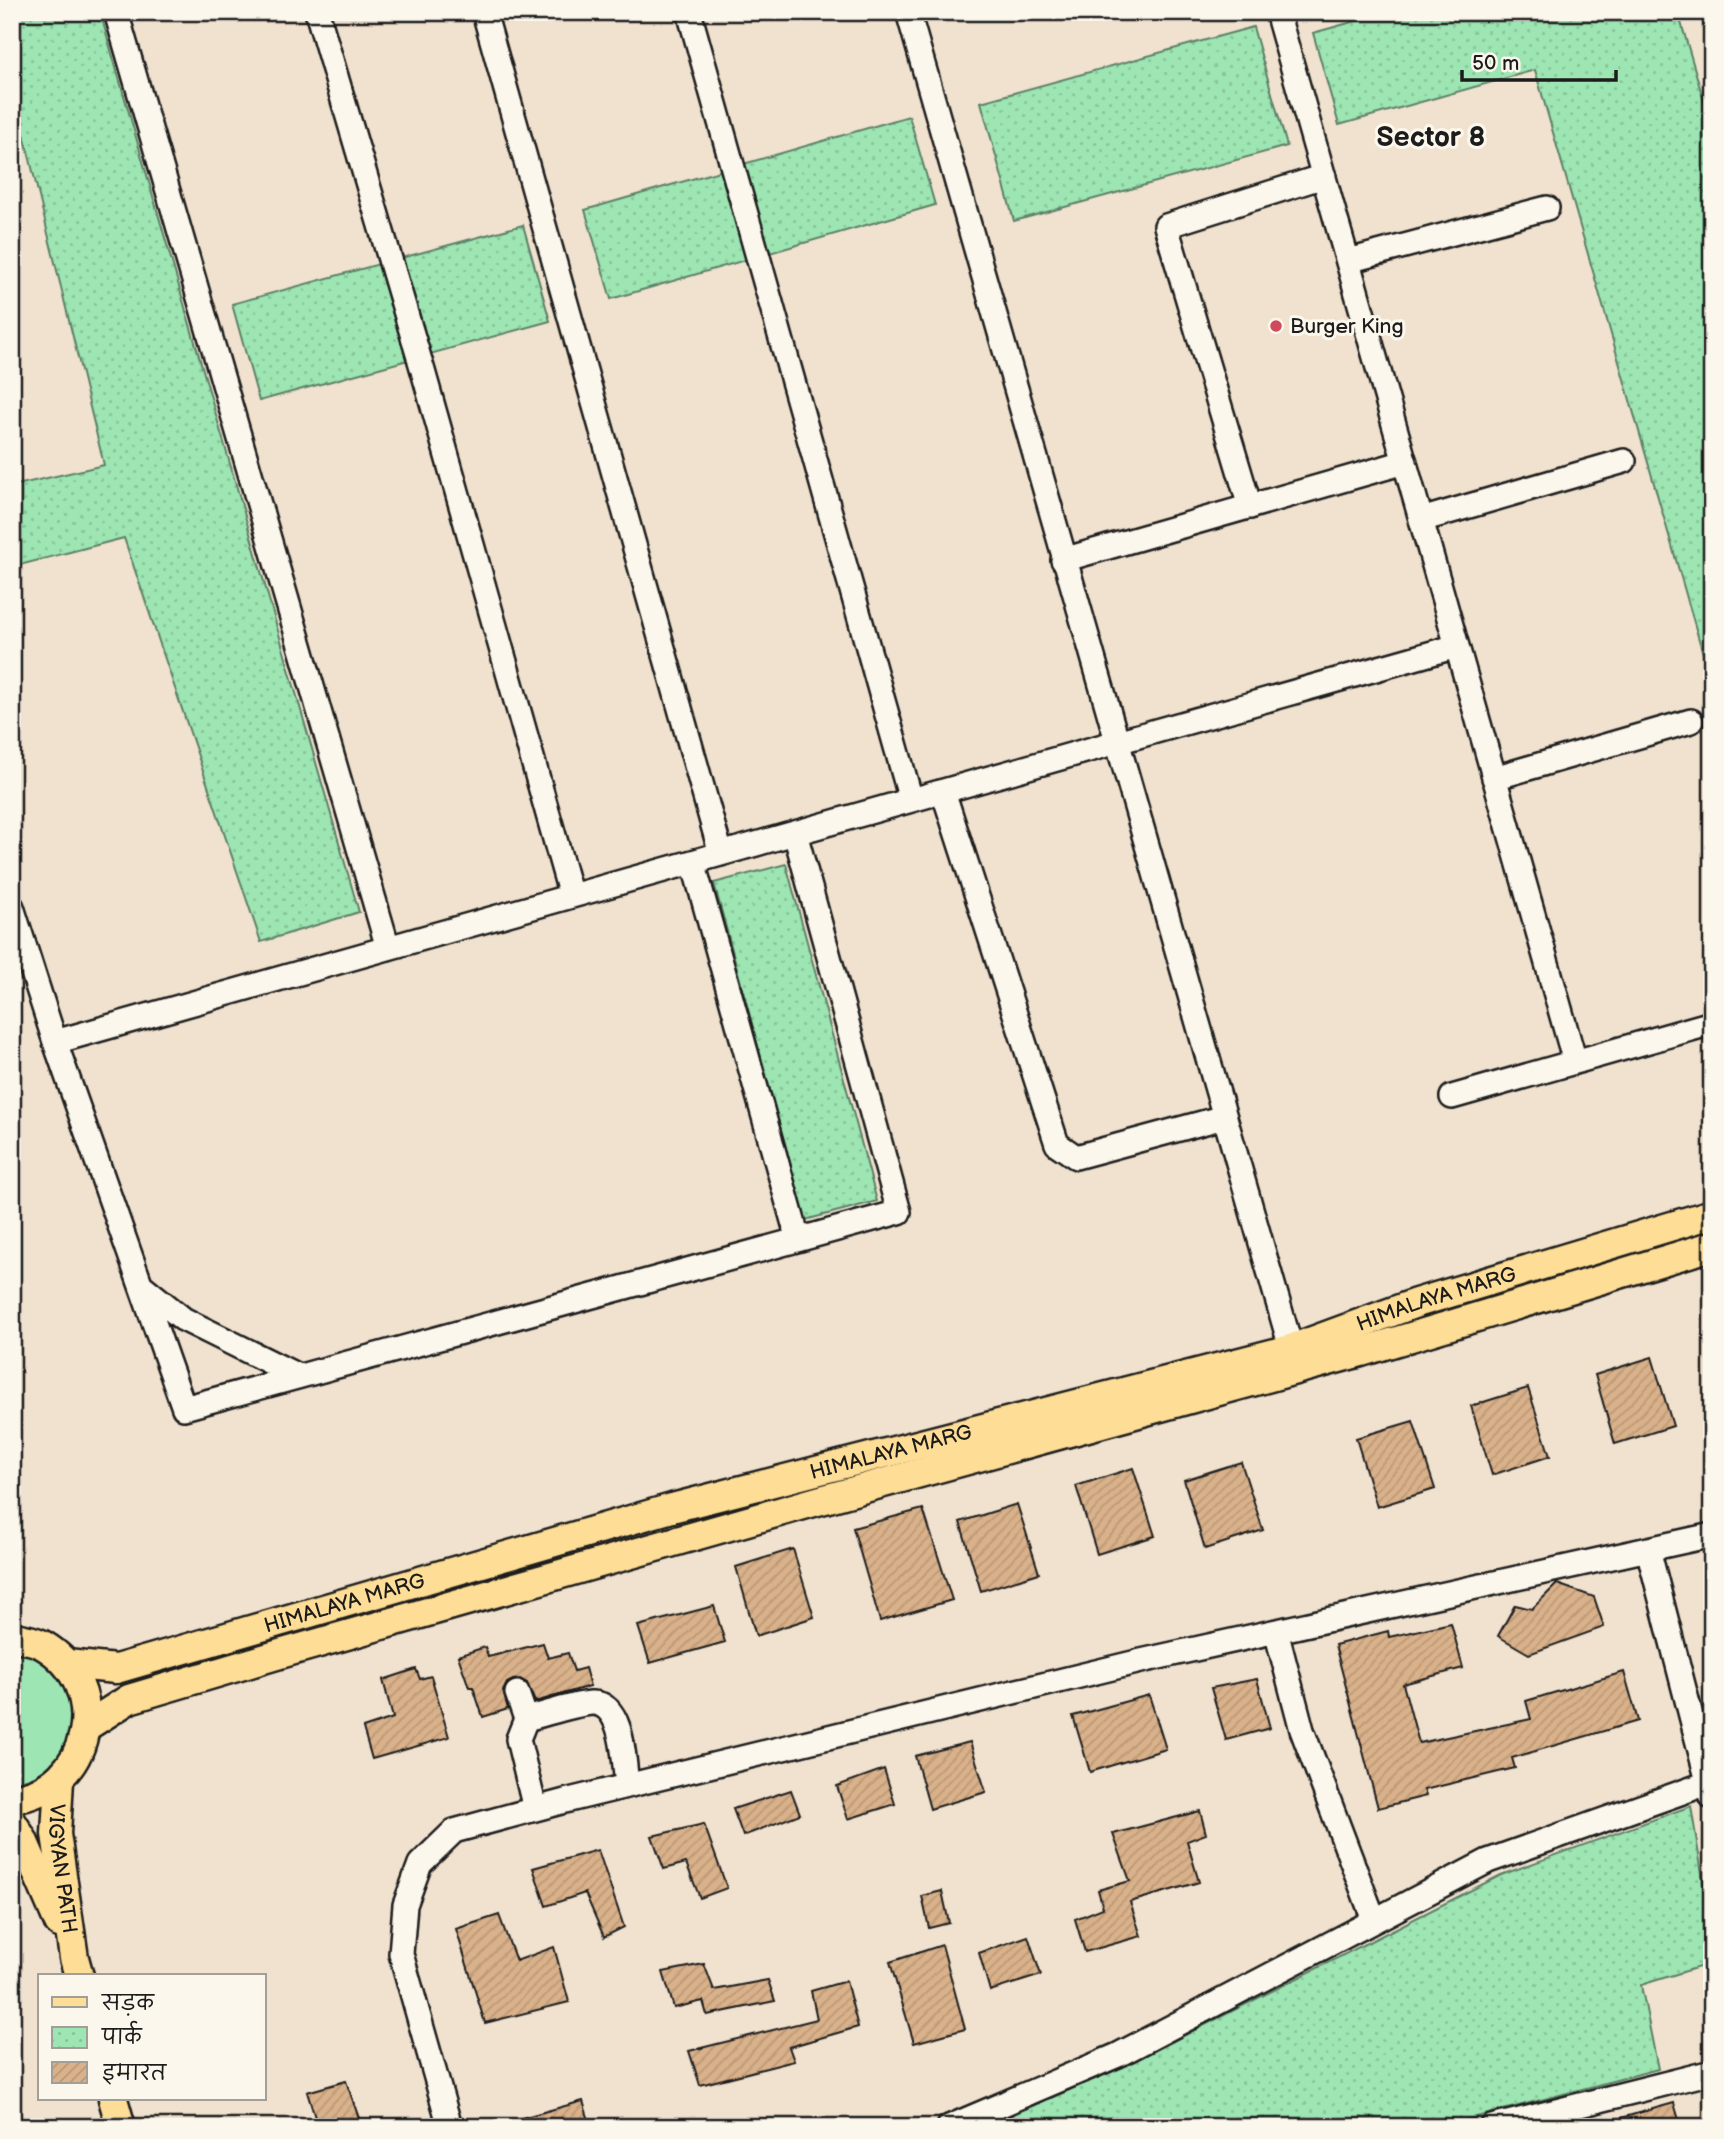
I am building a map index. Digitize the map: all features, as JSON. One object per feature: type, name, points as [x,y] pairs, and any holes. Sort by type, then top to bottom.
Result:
[{"type":"main road","name":"HIMALAYA MARG","points":[[67,1664],[116,1669],[673,1508],[1294,1359],[1416,1303],[1712,1214]]},
{"type":"main road","name":"HIMALAYA MARG","points":[[87,1726],[129,1699],[280,1654],[814,1502],[1294,1359],[1712,1246]]},
{"type":"main road","points":[[12,1636],[42,1644],[67,1664],[83,1693],[87,1726],[78,1756],[59,1780],[29,1797],[12,1799]]},
{"type":"main road","name":"VIGYAN PATH","points":[[59,1780],[56,1834],[77,1967]]},
{"type":"main road","name":"VIGYAN PATH","points":[[12,1822],[23,1840],[77,1967]]},
{"type":"main road","points":[[113,2100],[121,2127]]},
{"type":"street","points":[[116,12],[387,948]]},
{"type":"street","points":[[317,12],[423,371],[572,896]]},
{"type":"street","points":[[484,12],[721,854]]},
{"type":"street","points":[[689,12],[911,800]]},
{"type":"street","points":[[908,12],[1294,1359]]},
{"type":"street","points":[[1283,14],[1324,176],[1575,1062]]},
{"type":"street","points":[[1250,506],[1166,226],[1324,176]]},
{"type":"street","points":[[1348,261],[1547,208]]},
{"type":"street","points":[[1421,520],[1624,461]]},
{"type":"street","points":[[1064,560],[1405,462]]},
{"type":"street","points":[[55,1042],[1457,646]]},
{"type":"street","points":[[1494,778],[1691,722]]},
{"type":"street","points":[[943,791],[1057,1144],[1076,1157],[1224,1117]]},
{"type":"street","points":[[12,907],[55,1042],[184,1408],[898,1212],[794,833]]},
{"type":"street","points":[[693,862],[798,1239]]},
{"type":"street","points":[[1452,1097],[1712,1023]]},
{"type":"street","points":[[141,1286],[183,1319],[298,1376]]},
{"type":"street","points":[[450,2127],[401,1954],[405,1905],[420,1864],[454,1831],[1140,1661],[1712,1535]]},
{"type":"street","points":[[949,2127],[1118,2055],[1488,1861],[1710,1790],[1648,1549]]},
{"type":"street","points":[[1276,1631],[1302,1730],[1374,1920]]},
{"type":"street","points":[[517,1693],[526,1719],[518,1739],[535,1810]]},
{"type":"street","points":[[526,1719],[592,1703],[609,1709],[615,1716],[627,1786]]},
{"type":"street","points":[[1492,2127],[1712,2072]]},
{"type":"green space","points":[[12,12],[100,12],[359,912],[261,942],[124,538],[12,567],[12,486],[104,465],[12,85]]},
{"type":"green space","points":[[1388,12],[1678,12],[1712,129],[1712,685],[1535,70],[1339,125],[1313,33]]},
{"type":"green space","points":[[1253,27],[1287,146],[1014,221],[981,102]]},
{"type":"green space","points":[[909,116],[935,205],[611,299],[585,210]]},
{"type":"green space","points":[[523,225],[550,321],[259,401],[232,304]]},
{"type":"green space","points":[[786,864],[877,1201],[805,1220],[714,883]]},
{"type":"green space","points":[[12,1648],[34,1654],[52,1668],[69,1697],[72,1714],[66,1745],[57,1759],[30,1778],[12,1782]]},
{"type":"green space","points":[[1691,1806],[1712,1935],[1712,1963],[1641,1985],[1658,2069],[1439,2127],[984,2127],[1124,2066],[1501,1875]]},
{"type":"building","points":[[1652,1357],[1673,1426],[1615,1444],[1595,1375]]},
{"type":"building","points":[[1528,1388],[1550,1456],[1492,1475],[1471,1406]]},
{"type":"building","points":[[1413,1421],[1435,1489],[1377,1507],[1356,1438]]},
{"type":"building","points":[[1241,1462],[1263,1530],[1205,1549],[1184,1480]]},
{"type":"building","points":[[1133,1468],[1155,1536],[1097,1554],[1076,1486]]},
{"type":"building","points":[[1017,1504],[1039,1573],[981,1591],[960,1522]]},
{"type":"building","points":[[923,1509],[952,1600],[880,1621],[853,1528]]},
{"type":"building","points":[[793,1549],[814,1617],[756,1636],[736,1567]]},
{"type":"building","points":[[1557,1584],[1594,1597],[1604,1627],[1529,1654],[1498,1636],[1515,1605],[1532,1609]]},
{"type":"building","points":[[714,1606],[725,1642],[650,1663],[638,1626]]},
{"type":"building","points":[[1451,1623],[1463,1668],[1403,1684],[1419,1743],[1531,1719],[1526,1701],[1624,1672],[1638,1721],[1512,1758],[1515,1768],[1424,1790],[1426,1796],[1378,1808],[1335,1645],[1388,1631],[1389,1637]]},
{"type":"building","points":[[543,1643],[548,1658],[568,1653],[574,1671],[585,1668],[590,1686],[535,1702],[527,1683],[520,1679],[513,1680],[507,1683],[503,1691],[508,1709],[483,1717],[473,1687],[469,1687],[458,1656],[485,1647],[488,1657]]},
{"type":"building","points":[[416,1669],[420,1679],[431,1676],[449,1737],[372,1759],[363,1728],[393,1718],[383,1680]]},
{"type":"building","points":[[1257,1679],[1270,1728],[1226,1740],[1211,1688]]},
{"type":"building","points":[[1149,1695],[1166,1749],[1090,1772],[1073,1716]]},
{"type":"building","points":[[970,1742],[986,1792],[930,1809],[915,1756]]},
{"type":"building","points":[[884,1769],[895,1804],[848,1819],[837,1786]]},
{"type":"building","points":[[791,1790],[800,1814],[743,1836],[733,1809]]},
{"type":"building","points":[[1200,1811],[1206,1834],[1187,1841],[1199,1882],[1130,1902],[1141,1936],[1085,1952],[1075,1919],[1103,1908],[1098,1890],[1130,1881],[1113,1834]]},
{"type":"building","points":[[704,1824],[727,1888],[700,1898],[686,1863],[664,1869],[652,1836]]},
{"type":"building","points":[[598,1850],[624,1927],[604,1937],[585,1893],[546,1906],[533,1868]]},
{"type":"building","points":[[942,1891],[949,1923],[929,1928],[922,1896]]},
{"type":"building","points":[[499,1915],[516,1961],[554,1947],[569,2002],[485,2023],[456,1929]]},
{"type":"building","points":[[1028,1936],[1041,1975],[990,1991],[979,1953]]},
{"type":"building","points":[[942,1945],[965,2029],[914,2043],[890,1962]]},
{"type":"building","points":[[704,1964],[714,1990],[768,1980],[775,2001],[707,2015],[703,2001],[674,2008],[663,1972]]},
{"type":"building","points":[[846,1981],[858,2027],[789,2047],[794,2061],[700,2085],[689,2051],[817,2019],[811,1991]]},
{"type":"building","points":[[346,2081],[362,2127],[318,2127],[307,2092]]},
{"type":"building","points":[[583,2101],[591,2127],[508,2127],[507,2122]]},
{"type":"building","points":[[1674,2103],[1681,2127],[1608,2127],[1607,2122]]},
{"type":"place","name":"Burger King","points":[[1276,326]]},
{"type":"district","name":"Sector 8","points":[[1431,136]]}]
